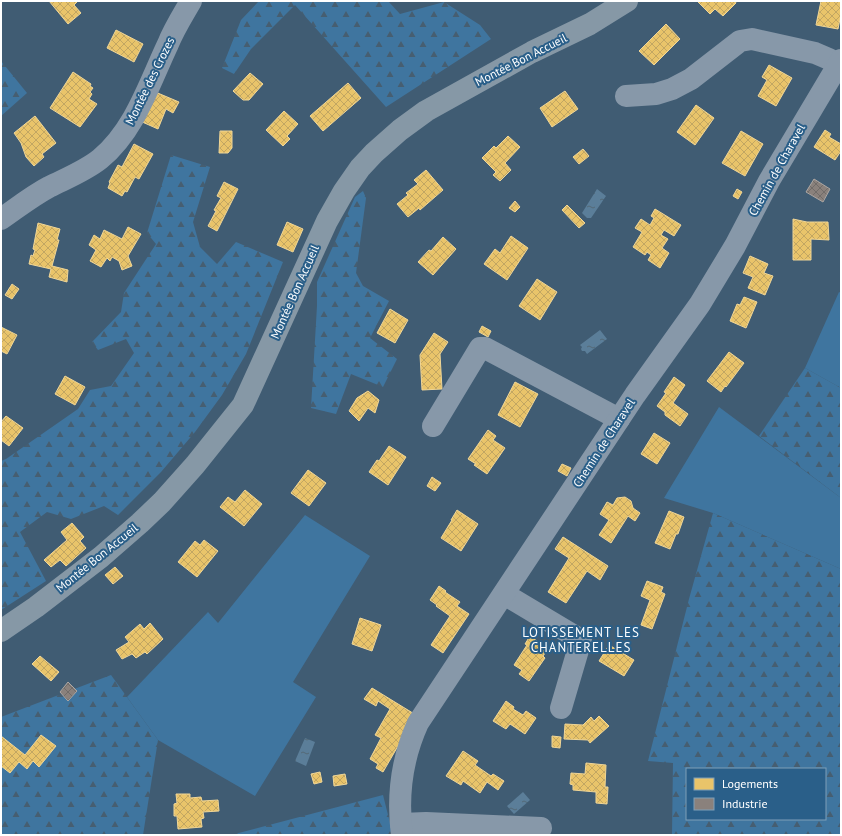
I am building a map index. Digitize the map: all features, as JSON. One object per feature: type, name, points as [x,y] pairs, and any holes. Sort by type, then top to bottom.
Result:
[{"type":"main road","name":"Montée Bon Accueil","points":[[1,631],[36,607],[95,562],[140,523],[162,502],[195,465],[243,406],[327,221],[344,191],[360,168],[374,153],[400,130],[426,111],[532,52],[590,24],[627,1]]},
{"type":"street","name":"Montée des Crozes","points":[[1,219],[28,199],[88,168],[112,147],[126,131],[142,102],[168,43],[190,1]]},
{"type":"street","points":[[626,96],[656,94],[672,89],[691,79],[740,41],[752,39],[814,53],[840,62]]},
{"type":"street","name":"Chemin de Charavel","points":[[401,830],[400,805],[403,772],[418,722],[635,395],[700,304],[735,246],[769,181],[840,62]]},
{"type":"street","points":[[432,426],[480,348],[485,348],[619,419]]},
{"type":"street","points":[[504,594],[581,640],[561,708]]},
{"type":"street","points":[[401,830],[426,823],[541,828]]},
{"type":"green space","points":[[259,1],[388,1],[400,14],[444,2],[480,25],[491,39],[386,107],[295,5],[251,49],[234,74],[222,68],[241,20]]},
{"type":"green space","points":[[1,61],[27,93],[1,116]]},
{"type":"green space","points":[[171,155],[210,167],[193,222],[200,247],[217,264],[236,242],[283,262],[246,354],[222,395],[195,432],[161,472],[118,515],[104,506],[71,519],[47,512],[20,532],[46,581],[1,610],[1,461],[78,409],[90,390],[111,386],[134,353],[126,339],[98,350],[92,342],[121,312],[124,293],[156,244],[147,233]]},
{"type":"green space","points":[[363,191],[366,198],[356,273],[363,286],[389,301],[370,338],[397,359],[383,387],[351,374],[336,414],[311,408],[317,282],[355,197]]},
{"type":"green space","points":[[839,292],[841,293],[841,388],[805,368]]},
{"type":"green space","points":[[805,368],[841,388],[841,498],[759,436]]},
{"type":"green space","points":[[719,407],[841,498],[841,569],[713,513],[664,498]]},
{"type":"green space","points":[[713,513],[841,569],[841,835],[672,835],[673,763],[648,761],[689,599]]},
{"type":"green space","points":[[305,515],[370,556],[293,682],[316,697],[255,796],[158,740],[127,697],[208,612],[218,623]]},
{"type":"green space","points":[[111,675],[158,740],[143,835],[1,835],[1,717]]},
{"type":"green space","points":[[383,795],[393,835],[231,835]]},
{"type":"water","points":[[597,189],[606,196],[591,218],[587,218],[582,213]]},
{"type":"water","points":[[600,330],[607,339],[587,354],[585,351],[582,351],[582,347],[580,345]]},
{"type":"water","points":[[305,738],[315,742],[306,766],[295,761]]},
{"type":"water","points":[[523,792],[530,800],[514,814],[507,806]]},
{"type":"building: Logements","points":[[49,1],[78,1],[74,5],[81,13],[68,24]]},
{"type":"building: Logements","points":[[697,1],[735,1],[736,3],[723,16],[715,9],[710,14]]},
{"type":"building: Logements","points":[[821,1],[841,1],[841,14],[838,29],[816,25]]},
{"type":"building: Logements","points":[[666,24],[680,39],[654,65],[639,51]]},
{"type":"building: Logements","points":[[116,30],[143,44],[134,62],[107,48]]},
{"type":"building: Logements","points":[[769,65],[792,78],[776,106],[758,96],[767,80],[762,77]]},
{"type":"building: Logements","points":[[73,72],[91,84],[90,86],[93,88],[90,92],[92,94],[89,99],[97,104],[80,127],[50,108]]},
{"type":"building: Logements","points":[[250,73],[263,84],[249,100],[243,100],[233,91]]},
{"type":"building: Logements","points":[[348,83],[361,98],[323,131],[310,116]]},
{"type":"building: Logements","points":[[153,91],[179,102],[173,113],[166,109],[158,129],[140,121]]},
{"type":"building: Logements","points":[[565,91],[578,109],[552,127],[540,108]]},
{"type":"building: Logements","points":[[696,105],[714,118],[695,145],[677,132]]},
{"type":"building: Logements","points":[[284,111],[298,124],[287,136],[290,139],[283,146],[266,130]]},
{"type":"building: Logements","points":[[35,116],[56,143],[42,154],[44,157],[34,166],[26,157],[21,143],[14,133]]},
{"type":"building: Logements","points":[[825,130],[831,134],[829,137],[841,144],[841,151],[835,160],[814,147]]},
{"type":"building: Logements","points":[[220,131],[232,131],[232,148],[228,153],[219,153]]},
{"type":"building: Logements","points":[[741,131],[763,144],[745,176],[722,163]]},
{"type":"building: Logements","points":[[508,136],[520,147],[505,163],[511,170],[500,181],[493,175],[496,172],[482,158],[494,146],[496,148]]},
{"type":"building: Logements","points":[[134,144],[153,154],[139,179],[135,177],[127,192],[125,191],[122,196],[108,188],[109,182],[118,165],[122,167]]},
{"type":"building: Logements","points":[[583,149],[589,156],[579,164],[573,157]]},
{"type":"building: Logements","points":[[426,170],[443,190],[420,210],[419,208],[408,217],[397,204],[408,195],[406,193],[418,184],[414,180]]},
{"type":"building: Logements","points":[[224,182],[238,189],[217,231],[208,226],[216,211],[214,210],[221,198],[217,196]]},
{"type":"building: Logements","points":[[737,189],[742,192],[738,199],[733,196]]},
{"type":"building: Logements","points":[[515,201],[520,207],[515,212],[509,208]]},
{"type":"building: Logements","points":[[567,205],[585,223],[579,228],[562,210]]},
{"type":"building: Logements","points":[[655,209],[681,225],[674,236],[664,230],[661,235],[668,239],[662,248],[669,253],[660,268],[648,260],[651,255],[647,252],[645,255],[633,247],[642,232],[635,228],[641,219],[650,225],[654,218],[651,216]]},
{"type":"building: Logements","points":[[793,219],[807,222],[828,222],[829,240],[811,239],[811,260],[793,260]]},
{"type":"building: Logements","points":[[287,222],[303,229],[293,252],[277,245]]},
{"type":"building: Logements","points":[[38,223],[60,229],[57,240],[59,240],[52,266],[68,270],[67,282],[49,277],[51,269],[29,264],[31,255],[33,256],[35,250],[33,249]]},
{"type":"building: Logements","points":[[128,227],[141,234],[128,256],[132,266],[122,270],[119,261],[112,257],[110,261],[107,258],[101,267],[90,261],[96,250],[89,245],[94,235],[100,239],[104,230],[122,239]]},
{"type":"building: Logements","points":[[511,236],[528,248],[507,280],[484,264],[495,249],[500,253]]},
{"type":"building: Logements","points":[[443,237],[456,249],[433,275],[418,262],[429,250],[431,251]]},
{"type":"building: Logements","points":[[750,256],[768,264],[764,273],[773,276],[765,295],[748,288],[753,277],[743,273]]},
{"type":"building: Logements","points":[[537,279],[557,292],[540,320],[519,306]]},
{"type":"building: Logements","points":[[12,284],[19,289],[12,299],[5,295]]},
{"type":"building: Logements","points":[[744,297],[757,302],[746,328],[730,321],[737,304],[740,305]]},
{"type":"building: Logements","points":[[390,309],[408,320],[395,343],[377,333]]},
{"type":"building: Logements","points":[[482,326],[491,331],[488,337],[479,332]]},
{"type":"building: Logements","points":[[1,327],[17,335],[7,354],[1,351]]},
{"type":"building: Logements","points":[[434,333],[448,342],[440,354],[442,389],[422,390],[420,355]]},
{"type":"building: Logements","points":[[729,352],[744,363],[721,392],[707,381]]},
{"type":"building: Logements","points":[[65,376],[85,387],[75,405],[55,394]]},
{"type":"building: Logements","points":[[674,377],[685,385],[673,403],[688,414],[680,426],[665,415],[665,412],[657,406]]},
{"type":"building: Logements","points":[[515,382],[538,394],[520,427],[498,415]]},
{"type":"building: Logements","points":[[368,391],[379,400],[375,413],[368,408],[359,421],[349,411],[357,398]]},
{"type":"building: Logements","points":[[6,416],[23,428],[9,446],[1,440],[1,422]]},
{"type":"building: Logements","points":[[488,430],[496,436],[493,440],[505,448],[487,474],[468,459]]},
{"type":"building: Logements","points":[[654,433],[670,443],[657,464],[641,454]]},
{"type":"building: Logements","points":[[389,446],[406,457],[388,485],[369,472],[377,460],[379,461]]},
{"type":"building: Logements","points":[[562,464],[571,468],[567,476],[558,471]]},
{"type":"building: Logements","points":[[308,470],[326,483],[309,506],[291,493]]},
{"type":"building: Logements","points":[[432,477],[441,483],[435,491],[427,486]]},
{"type":"building: Logements","points":[[245,490],[262,504],[244,526],[220,507],[228,497],[235,502]]},
{"type":"building: Logements","points":[[625,497],[631,501],[633,508],[640,513],[635,521],[628,516],[611,543],[599,535],[609,520],[600,514],[607,502],[613,505],[617,498]]},
{"type":"building: Logements","points":[[457,510],[478,524],[461,551],[441,538]]},
{"type":"building: Logements","points":[[669,511],[684,517],[678,534],[676,534],[670,549],[655,543]]},
{"type":"building: Logements","points":[[72,523],[84,537],[80,541],[86,548],[66,566],[60,560],[51,567],[44,560],[67,540],[61,532]]},
{"type":"building: Logements","points":[[563,537],[608,566],[600,580],[587,571],[566,603],[548,592],[569,558],[555,549]]},
{"type":"building: Logements","points":[[204,540],[218,551],[197,577],[178,562],[195,541],[200,545]]},
{"type":"building: Logements","points":[[115,567],[123,576],[113,584],[105,575]]},
{"type":"building: Logements","points":[[647,581],[663,587],[661,592],[665,594],[652,629],[641,625],[650,600],[641,596]]},
{"type":"building: Logements","points":[[439,586],[460,602],[457,606],[469,614],[443,653],[431,645],[450,616],[430,600]]},
{"type":"building: Logements","points":[[360,618],[381,625],[372,651],[352,644]]},
{"type":"building: Logements","points":[[150,623],[163,639],[147,654],[145,652],[136,658],[132,654],[122,659],[116,650],[129,642],[125,637],[140,624],[144,629]]},
{"type":"building: Logements","points":[[530,636],[548,649],[543,656],[545,658],[529,681],[519,674],[522,670],[514,665],[527,645],[525,644]]},
{"type":"building: Logements","points":[[609,645],[634,660],[624,676],[599,661]]},
{"type":"building: Logements","points":[[40,656],[59,672],[51,681],[32,664]]},
{"type":"building: Logements","points":[[372,688],[416,715],[383,772],[376,768],[378,764],[370,759],[381,738],[375,735],[390,709],[378,701],[376,706],[364,699]]},
{"type":"building: Logements","points":[[506,701],[514,707],[513,709],[523,715],[526,711],[536,718],[525,734],[510,724],[506,729],[493,721]]},
{"type":"building: Logements","points":[[599,716],[609,726],[590,743],[588,740],[564,739],[565,724],[583,725],[591,717],[594,721]]},
{"type":"building: Logements","points":[[41,735],[56,746],[39,767],[33,761],[27,769],[19,762],[10,773],[1,766],[1,736],[25,755]]},
{"type":"building: Logements","points":[[552,736],[561,737],[560,748],[552,747]]},
{"type":"building: Logements","points":[[463,751],[478,761],[475,765],[491,776],[493,774],[504,781],[498,790],[487,782],[480,793],[463,781],[461,785],[446,776]]},
{"type":"building: Logements","points":[[586,763],[606,765],[605,787],[608,787],[607,804],[596,803],[596,792],[573,790],[573,785],[570,784],[571,773],[585,774]]},
{"type":"building: Logements","points":[[320,772],[322,782],[314,784],[311,774]]},
{"type":"building: Logements","points":[[345,774],[347,784],[334,786],[333,776]]},
{"type":"building: Logements","points":[[176,794],[190,794],[190,798],[201,797],[202,801],[218,800],[219,811],[203,812],[204,818],[201,819],[202,827],[178,829],[177,816],[174,816],[174,804],[177,803]]},
{"type":"building: Industrie","points":[[814,179],[830,189],[823,202],[806,192]]},
{"type":"building: Industrie","points":[[68,682],[77,691],[68,701],[60,692]]},
{"type":"district","name":"LOTISSEMENT LES CHANTERELLES","points":[[581,640]]}]
